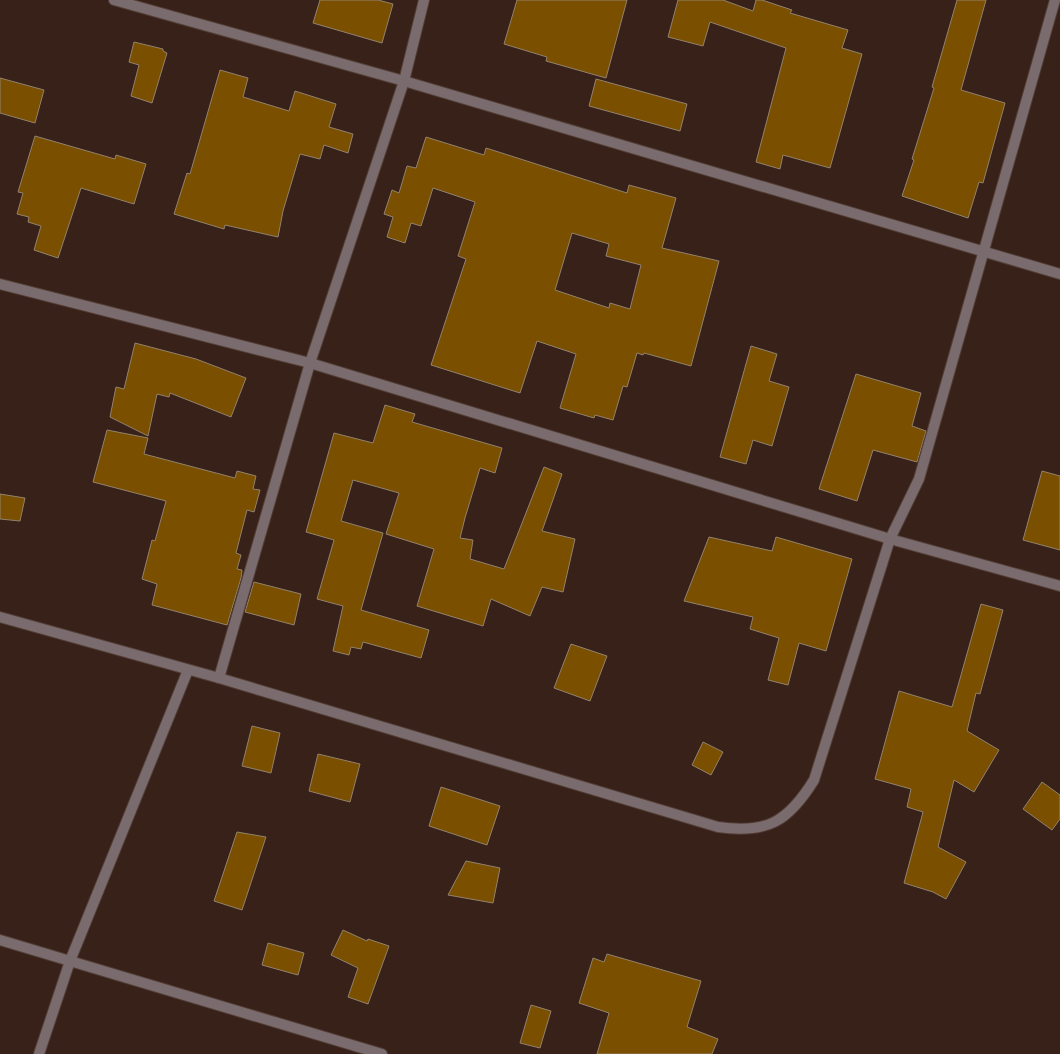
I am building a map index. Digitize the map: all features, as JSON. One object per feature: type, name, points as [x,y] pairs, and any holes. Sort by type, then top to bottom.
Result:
[{"type":"street","points":[[114,0],[404,81],[1060,274]]},
{"type":"street","points":[[219,678],[310,363],[404,81],[424,0]]},
{"type":"street","points":[[0,617],[219,678],[718,828],[755,830],[773,823],[787,814],[804,797],[814,780],[890,539],[920,479],[1055,0]]},
{"type":"street","points":[[0,284],[310,363],[890,539],[1060,586]]},
{"type":"street","points":[[39,1054],[70,961],[188,670]]},
{"type":"street","points":[[0,940],[382,1054]]},
{"type":"building","points":[[320,0],[378,0],[393,4],[382,43],[313,23]]},
{"type":"building","points":[[517,0],[627,0],[606,78],[546,61],[547,57],[504,44]]},
{"type":"building","points":[[678,0],[723,0],[753,11],[756,0],[762,0],[792,10],[790,13],[848,30],[842,48],[862,54],[830,168],[783,155],[780,169],[756,162],[786,48],[710,22],[703,46],[668,37]]},
{"type":"building","points":[[957,0],[986,0],[961,90],[1005,103],[983,183],[979,182],[968,218],[902,196],[914,160],[912,159],[934,88],[932,87]]},
{"type":"building","points":[[134,42],[163,49],[167,53],[152,103],[131,96],[139,65],[129,62]]},
{"type":"building","points":[[220,70],[248,78],[243,97],[289,111],[295,91],[336,104],[329,127],[353,134],[348,153],[324,145],[320,159],[300,154],[283,211],[278,237],[225,225],[224,229],[174,214],[187,173],[190,174]]},
{"type":"building","points":[[0,78],[44,90],[35,123],[0,113]]},
{"type":"building","points":[[596,79],[687,104],[680,131],[589,106]]},
{"type":"building","points":[[35,136],[115,159],[116,155],[146,164],[134,204],[81,188],[58,258],[34,250],[41,226],[28,222],[29,217],[17,214],[23,193],[18,192]]},
{"type":"building","points":[[426,137],[484,155],[486,148],[627,193],[629,185],[676,198],[662,248],[719,261],[691,366],[644,353],[643,355],[637,353],[627,387],[623,386],[613,420],[595,415],[594,418],[560,408],[576,354],[537,341],[520,393],[431,365],[466,259],[458,256],[475,202],[433,188],[421,226],[411,223],[405,243],[387,237],[393,217],[384,214],[392,190],[399,193],[407,166],[416,168]],"holes":[[[572,233],[609,244],[606,256],[641,265],[630,309],[610,303],[609,308],[555,290]]]},
{"type":"building","points":[[135,343],[196,359],[246,378],[231,417],[170,393],[169,397],[157,394],[148,436],[110,417],[116,387],[124,389]]},
{"type":"building","points":[[751,346],[777,354],[769,381],[789,387],[772,446],[753,440],[746,464],[720,457]]},
{"type":"building","points":[[856,374],[921,393],[912,426],[926,431],[917,462],[873,450],[857,501],[819,489]]},
{"type":"building","points":[[385,405],[415,414],[412,422],[502,448],[495,473],[480,468],[465,518],[460,538],[473,540],[470,559],[504,569],[544,467],[562,474],[542,531],[575,539],[563,592],[542,587],[530,616],[491,599],[483,626],[417,606],[434,549],[386,534],[399,493],[353,480],[341,521],[383,533],[361,610],[429,630],[421,658],[363,642],[361,649],[351,647],[349,655],[333,651],[343,606],[317,599],[334,540],[306,532],[334,433],[373,443]]},
{"type":"building","points":[[107,430],[148,438],[144,454],[235,478],[237,471],[256,476],[253,489],[260,490],[254,512],[247,510],[236,553],[241,555],[237,569],[242,570],[241,578],[227,625],[152,605],[157,584],[142,579],[152,540],[155,541],[166,501],[93,482]]},
{"type":"building","points":[[1042,471],[1060,476],[1060,550],[1023,540]]},
{"type":"building","points":[[0,494],[25,498],[20,521],[0,519]]},
{"type":"building","points":[[709,537],[772,551],[776,537],[852,559],[826,651],[799,643],[788,685],[768,680],[779,638],[750,629],[753,617],[684,601]]},
{"type":"building","points":[[254,582],[301,594],[294,625],[245,612]]},
{"type":"building","points":[[981,604],[1003,610],[980,694],[976,693],[967,731],[999,750],[974,792],[954,780],[938,847],[966,862],[946,899],[933,892],[904,883],[923,812],[907,807],[911,789],[875,779],[899,691],[952,707]]},
{"type":"building","points":[[571,644],[607,656],[590,701],[554,688]]},
{"type":"building","points":[[252,726],[280,733],[271,773],[242,766]]},
{"type":"building","points":[[703,742],[723,752],[711,775],[692,765]]},
{"type":"building","points":[[318,754],[360,764],[350,802],[309,791]]},
{"type":"building","points":[[1042,782],[1060,795],[1060,819],[1052,830],[1023,809]]},
{"type":"building","points":[[441,787],[500,806],[487,845],[429,826]]},
{"type":"building","points":[[237,832],[266,837],[242,910],[214,901]]},
{"type":"building","points":[[466,861],[500,868],[493,903],[448,895]]},
{"type":"building","points":[[343,930],[367,941],[368,939],[389,946],[368,1004],[348,997],[358,968],[331,955]]},
{"type":"building","points":[[268,943],[304,953],[298,975],[262,965]]},
{"type":"building","points":[[607,954],[701,981],[687,1027],[718,1039],[712,1054],[597,1054],[609,1013],[579,1003],[593,958],[604,962]]},
{"type":"building","points":[[531,1005],[551,1011],[540,1048],[520,1043]]}]
